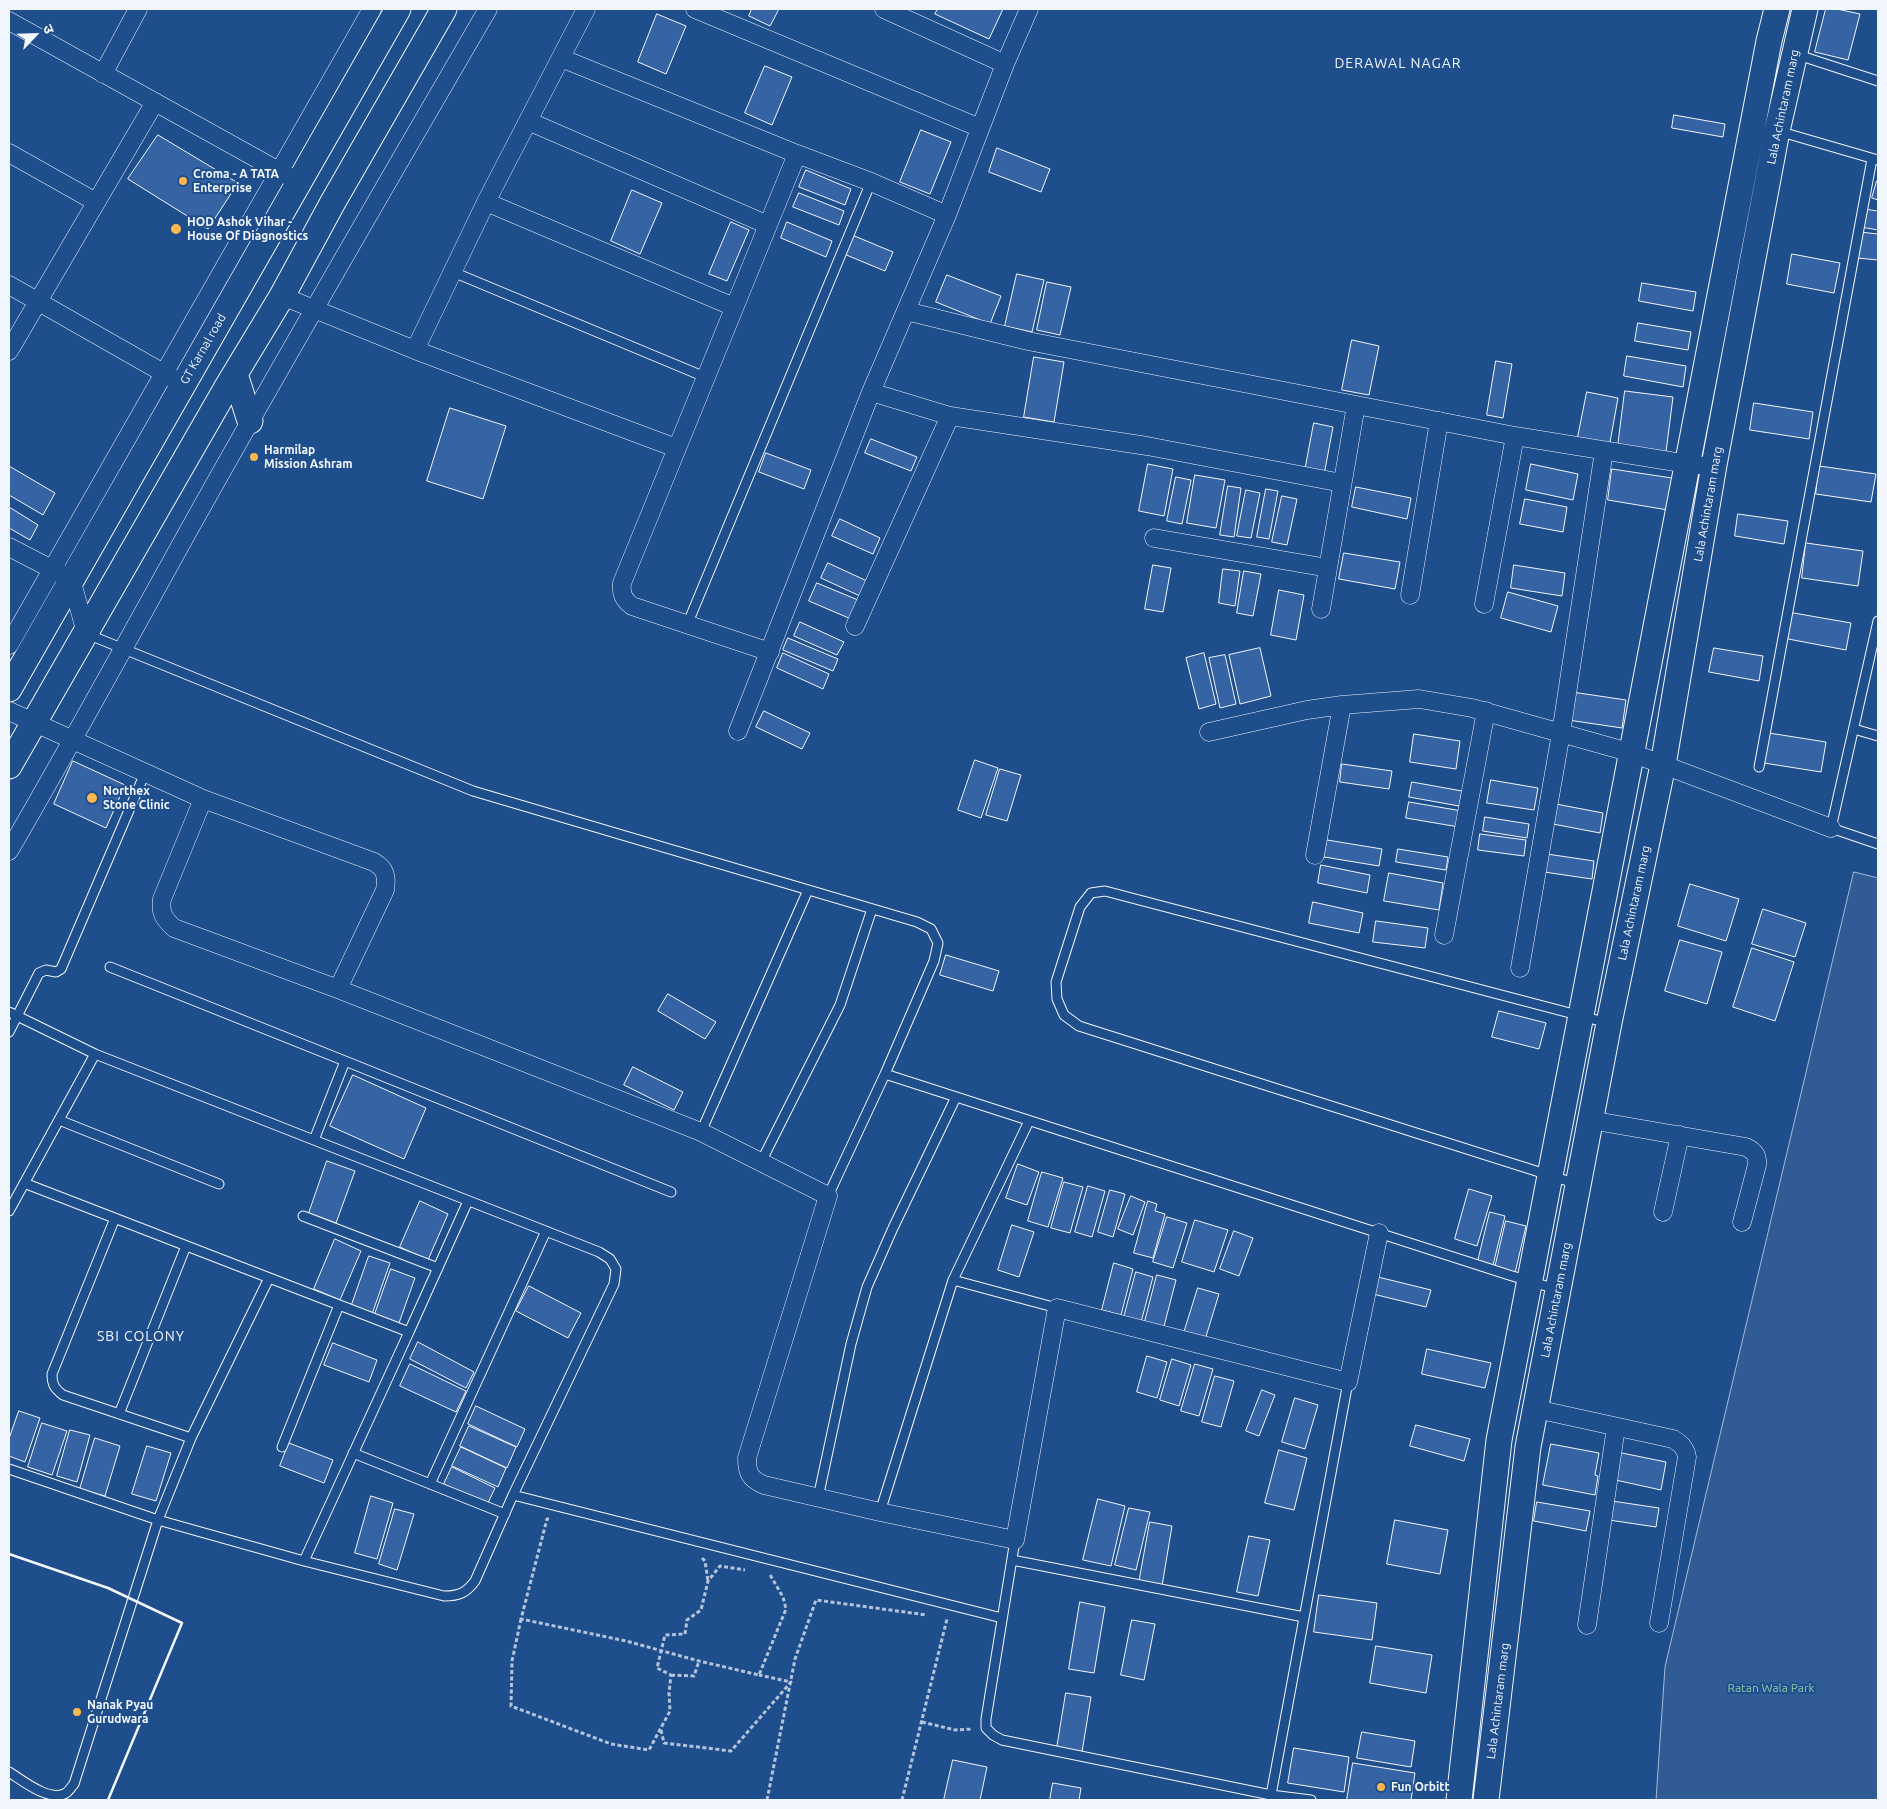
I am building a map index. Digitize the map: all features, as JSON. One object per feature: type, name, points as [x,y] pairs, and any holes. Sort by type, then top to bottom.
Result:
[{"type":"street","points":[[103,74],[138,9]]},
{"type":"street","points":[[9,21],[289,177],[372,9]]},
{"type":"street","name":"GT Karnal road","points":[[9,688],[62,574],[289,177],[398,9]]},
{"type":"street","points":[[9,766],[282,296],[333,202],[444,9]]},
{"type":"street","points":[[9,851],[74,740],[250,421],[488,9]]},
{"type":"street","points":[[415,350],[486,202],[586,9]]},
{"type":"street","points":[[695,9],[980,128]]},
{"type":"street","points":[[884,9],[1005,64]]},
{"type":"street","points":[[738,731],[871,392],[947,216],[1005,64],[1029,9]]},
{"type":"street","name":"Lala Achintaram marg","points":[[1460,1800],[1498,1440],[1777,9]]},
{"type":"street","name":"Lala Achintaram marg","points":[[1486,1800],[1528,1448],[1609,1023],[1663,765],[1714,465],[1777,131],[1805,9]]},
{"type":"street","points":[[560,58],[871,182],[947,216]]},
{"type":"street","points":[[9,351],[155,102]]},
{"type":"street","points":[[528,121],[768,225]]},
{"type":"street","points":[[1754,124],[1777,131]]},
{"type":"street","points":[[9,153],[96,202]]},
{"type":"street","points":[[770,652],[632,606],[625,601],[621,592],[622,583],[676,448],[797,154]]},
{"type":"street","points":[[486,202],[734,307]]},
{"type":"street","points":[[9,285],[174,379]]},
{"type":"street","points":[[282,296],[415,350],[676,448]]},
{"type":"street","points":[[906,311],[1028,341],[1515,436],[1688,464],[1714,465]]},
{"type":"street","points":[[235,374],[250,421]]},
{"type":"street","points":[[871,392],[950,416],[1147,446],[1342,483]]},
{"type":"street","points":[[1321,608],[1356,405]]},
{"type":"street","points":[[855,626],[950,416]]},
{"type":"street","points":[[1410,595],[1439,421]]},
{"type":"street","points":[[1484,604],[1515,436]]},
{"type":"street","points":[[1520,968],[1561,733],[1604,451]]},
{"type":"street","points":[[1154,538],[1328,568]]},
{"type":"street","points":[[9,547],[62,574],[86,633]]},
{"type":"street","points":[[9,645],[62,574]]},
{"type":"street","points":[[1209,732],[1307,710],[1342,705],[1419,699],[1486,711],[1632,752],[1831,828]]},
{"type":"street","points":[[1315,855],[1342,705]]},
{"type":"street","points":[[9,711],[204,799],[374,862],[382,867],[387,878],[385,890],[338,989]]},
{"type":"street","points":[[1444,935],[1486,711]]},
{"type":"street","points":[[204,799],[162,899],[160,909],[165,920],[174,928],[338,989],[701,1132],[828,1196],[747,1458],[747,1471],[753,1480],[764,1485],[880,1512],[1015,1540],[1057,1308],[1348,1382],[1379,1233]]},
{"type":"street","points":[[1590,1120],[1746,1146],[1752,1150],[1757,1158],[1757,1165],[1742,1222]]},
{"type":"street","points":[[1663,1212],[1680,1135]]},
{"type":"street","points":[[1536,1409],[1673,1439],[1682,1444],[1686,1457],[1659,1623]]},
{"type":"street","points":[[1588,1625],[1616,1427]]},
{"type":"lane","points":[[1795,54],[1878,81]]},
{"type":"lane","points":[[1759,767],[1875,160],[1777,131]]},
{"type":"lane","points":[[687,625],[871,182]]},
{"type":"lane","points":[[453,272],[705,377]]},
{"type":"lane","points":[[1878,621],[1875,649],[1831,828],[1878,844]]},
{"type":"lane","points":[[86,633],[473,791],[917,922],[931,929],[938,943],[934,961],[885,1074],[828,1196]]},
{"type":"lane","points":[[1854,729],[1878,736]]},
{"type":"lane","points":[[9,1032],[13,1014],[39,973],[46,970],[56,972],[61,969],[145,773]]},
{"type":"lane","points":[[701,1132],[808,890]]},
{"type":"lane","points":[[1578,1184],[1079,1026],[1064,1015],[1057,999],[1056,982],[1080,906],[1091,893],[1105,891],[1609,1023]]},
{"type":"lane","points":[[761,1162],[840,1005],[872,909]]},
{"type":"lane","points":[[110,967],[671,1192]]},
{"type":"lane","points":[[9,1469],[158,1520],[444,1596],[456,1596],[467,1591],[475,1581],[614,1284],[616,1269],[610,1259],[599,1252],[95,1054],[13,1014]]},
{"type":"lane","points":[[9,1211],[95,1054]]},
{"type":"lane","points":[[314,1140],[345,1061]]},
{"type":"lane","points":[[885,1074],[1530,1282],[1558,1289]]},
{"type":"lane","points":[[818,1498],[851,1344],[867,1287],[956,1097]]},
{"type":"lane","points":[[59,1120],[218,1184]]},
{"type":"lane","points":[[880,1512],[953,1280],[1029,1121]]},
{"type":"lane","points":[[24,1183],[409,1332]]},
{"type":"lane","points":[[304,1560],[468,1201]]},
{"type":"lane","points":[[303,1216],[438,1268]]},
{"type":"lane","points":[[115,1218],[52,1374],[52,1383],[56,1390],[63,1395],[191,1438]]},
{"type":"lane","points":[[430,1484],[546,1231]]},
{"type":"lane","points":[[120,1414],[186,1246]]},
{"type":"lane","points":[[9,1772],[44,1793],[57,1796],[66,1792],[74,1784],[158,1520],[191,1438],[269,1278]]},
{"type":"lane","points":[[953,1280],[1057,1308]]},
{"type":"lane","points":[[282,1447],[339,1305]]},
{"type":"lane","points":[[1271,1795],[1348,1382]]},
{"type":"lane","points":[[353,1453],[505,1514]]},
{"type":"lane","points":[[514,1495],[1002,1618]]},
{"type":"lane","points":[[1015,1540],[986,1719],[986,1728],[993,1735],[1002,1740],[1271,1795],[1311,1800]]},
{"type":"lane","points":[[1012,1560],[1304,1617]]},
{"type":"path","points":[[556,1521],[547,1519],[521,1619],[512,1660],[511,1706],[610,1744],[649,1750],[670,1711],[671,1675]]},
{"type":"path","points":[[699,1661],[694,1676],[671,1675],[656,1668],[665,1635],[685,1634],[688,1620],[701,1610],[708,1581],[705,1561],[701,1556]]},
{"type":"path","points":[[708,1581],[720,1566],[749,1570]]},
{"type":"path","points":[[759,1675],[786,1609],[784,1597],[769,1573]]},
{"type":"path","points":[[767,1800],[795,1659],[816,1600],[929,1616]]},
{"type":"path","points":[[902,1800],[948,1618],[938,1617]]},
{"type":"path","points":[[521,1619],[626,1641],[699,1661],[791,1682]]},
{"type":"path","points":[[661,1730],[664,1744],[731,1751],[791,1682]]},
{"type":"path","points":[[922,1722],[955,1730],[986,1728]]},
{"type":"green space","name":"Ratan Wala Park","points":[[1854,872],[1878,878],[1878,1800],[1656,1800],[1665,1667]]},
{"type":"building","points":[[752,9],[779,9],[770,26],[749,16]]},
{"type":"building","points":[[938,9],[1003,9],[989,39],[935,14]]},
{"type":"building","points":[[1826,9],[1837,9],[1860,14],[1848,60],[1815,52]]},
{"type":"building","points":[[657,14],[686,26],[666,74],[638,62]]},
{"type":"building","points":[[765,66],[792,77],[772,125],[745,113]]},
{"type":"building","points":[[1674,115],[1725,124],[1723,137],[1672,128]]},
{"type":"building","points":[[921,130],[951,142],[930,194],[900,182]]},
{"type":"building","name":"Croma - A TATA Enterprise","points":[[158,135],[238,183],[208,229],[128,179]]},
{"type":"building","points":[[997,148],[1050,169],[1041,192],[989,172]]},
{"type":"building","points":[[806,170],[851,189],[845,205],[799,187]]},
{"type":"building","points":[[1878,181],[1878,200],[1872,198]]},
{"type":"building","points":[[632,190],[662,203],[640,254],[611,241]]},
{"type":"building","points":[[799,193],[844,211],[839,225],[793,207]]},
{"type":"building","points":[[1864,209],[1878,211],[1878,230],[1861,227]]},
{"type":"building","points":[[731,222],[749,230],[727,281],[709,274]]},
{"type":"building","points":[[787,222],[832,241],[826,257],[781,238]]},
{"type":"building","points":[[1860,232],[1878,234],[1878,260],[1857,258]]},
{"type":"building","points":[[852,235],[893,252],[885,271],[844,254]]},
{"type":"building","points":[[1792,254],[1840,263],[1834,293],[1787,284]]},
{"type":"building","points":[[1017,274],[1044,280],[1032,332],[1005,326]]},
{"type":"building","points":[[947,275],[1001,296],[990,324],[936,302]]},
{"type":"building","points":[[1047,282],[1071,287],[1060,335],[1037,330]]},
{"type":"building","points":[[1642,283],[1696,292],[1693,311],[1639,301]]},
{"type":"building","points":[[1638,323],[1691,332],[1688,350],[1635,341]]},
{"type":"building","points":[[1352,340],[1379,346],[1369,395],[1342,390]]},
{"type":"building","points":[[1627,356],[1686,366],[1683,387],[1624,376]]},
{"type":"building","points":[[1034,357],[1064,362],[1054,422],[1024,417]]},
{"type":"building","points":[[1496,361],[1512,364],[1503,418],[1487,415]]},
{"type":"building","points":[[1625,391],[1673,397],[1666,452],[1618,446]]},
{"type":"building","points":[[1587,392],[1618,398],[1609,448],[1577,442]]},
{"type":"building","points":[[1754,403],[1813,412],[1809,439],[1750,430]]},
{"type":"building","points":[[450,408],[506,426],[483,499],[427,481]]},
{"type":"building","points":[[1314,423],[1333,427],[1324,475],[1305,471]]},
{"type":"building","points":[[871,439],[917,457],[911,471],[865,453]]},
{"type":"building","points":[[766,453],[811,470],[804,489],[759,472]]},
{"type":"building","points":[[1148,464],[1173,469],[1164,516],[1139,511]]},
{"type":"building","points":[[1531,464],[1578,474],[1573,500],[1526,490]]},
{"type":"building","points":[[9,466],[55,493],[43,515],[9,495]]},
{"type":"building","points":[[1819,466],[1876,474],[1871,502],[1816,494]]},
{"type":"building","points":[[1612,469],[1672,478],[1668,510],[1608,500]]},
{"type":"building","points":[[1195,475],[1225,480],[1216,528],[1187,523]]},
{"type":"building","points":[[1176,477],[1191,480],[1182,524],[1167,521]]},
{"type":"building","points":[[1228,486],[1241,488],[1234,537],[1220,535]]},
{"type":"building","points":[[1356,487],[1411,498],[1407,519],[1352,507]]},
{"type":"building","points":[[1266,489],[1278,491],[1269,539],[1257,537]]},
{"type":"building","points":[[1246,490],[1260,493],[1251,538],[1237,536]]},
{"type":"building","points":[[1282,496],[1297,499],[1287,545],[1272,542]]},
{"type":"building","points":[[1525,499],[1567,507],[1563,532],[1520,524]]},
{"type":"building","points":[[9,507],[38,525],[30,540],[9,528]]},
{"type":"building","points":[[1738,514],[1788,521],[1784,544],[1735,536]]},
{"type":"building","points":[[840,519],[880,538],[873,554],[832,536]]},
{"type":"building","points":[[1806,543],[1863,551],[1858,586],[1802,578]]},
{"type":"building","points":[[1344,553],[1400,562],[1395,589],[1339,579]]},
{"type":"building","points":[[828,563],[867,581],[860,596],[821,578]]},
{"type":"building","points":[[1153,565],[1171,568],[1163,612],[1145,609]]},
{"type":"building","points":[[1514,565],[1565,573],[1562,596],[1511,588]]},
{"type":"building","points":[[1223,569],[1240,571],[1235,606],[1219,603]]},
{"type":"building","points":[[1244,571],[1261,574],[1253,616],[1237,613]]},
{"type":"building","points":[[817,583],[858,600],[851,619],[809,601]]},
{"type":"building","points":[[1279,590],[1304,595],[1296,640],[1271,635]]},
{"type":"building","points":[[1508,592],[1558,606],[1551,632],[1501,618]]},
{"type":"building","points":[[1788,612],[1851,623],[1846,650],[1783,638]]},
{"type":"building","points":[[800,622],[844,642],[837,655],[794,636]]},
{"type":"building","points":[[788,638],[838,659],[833,671],[783,650]]},
{"type":"building","points":[[1260,648],[1271,696],[1240,704],[1229,655]]},
{"type":"building","points":[[1714,648],[1763,656],[1759,681],[1709,672]]},
{"type":"building","points":[[783,653],[829,674],[823,689],[777,668]]},
{"type":"building","points":[[1204,653],[1216,704],[1199,709],[1186,658]]},
{"type":"building","points":[[1225,655],[1236,704],[1220,708],[1209,658]]},
{"type":"building","points":[[1572,692],[1626,700],[1622,728],[1568,720]]},
{"type":"building","points":[[764,711],[810,733],[802,749],[756,727]]},
{"type":"building","points":[[1769,733],[1826,742],[1821,772],[1764,763]]},
{"type":"building","points":[[1414,734],[1460,741],[1456,769],[1410,762]]},
{"type":"building","points":[[975,760],[998,768],[981,818],[958,810]]},
{"type":"building","points":[[73,761],[125,785],[106,828],[54,804]]},
{"type":"building","points":[[1342,764],[1392,771],[1389,789],[1340,782]]},
{"type":"building","points":[[1000,769],[1021,775],[1007,821],[986,815]]},
{"type":"building","points":[[1491,780],[1538,788],[1534,810],[1487,803]]},
{"type":"building","points":[[1412,782],[1462,791],[1459,806],[1409,797]]},
{"type":"building","points":[[1409,802],[1462,811],[1459,827],[1406,818]]},
{"type":"building","points":[[1556,804],[1603,813],[1600,833],[1553,824]]},
{"type":"building","points":[[1485,817],[1529,824],[1527,838],[1483,831]]},
{"type":"building","points":[[1480,834],[1526,840],[1524,856],[1478,850]]},
{"type":"building","points":[[1327,840],[1382,849],[1379,866],[1324,857]]},
{"type":"building","points":[[1398,849],[1448,857],[1446,870],[1396,862]]},
{"type":"building","points":[[1547,854],[1594,861],[1592,879],[1544,872]]},
{"type":"building","points":[[1321,865],[1370,875],[1367,893],[1318,883]]},
{"type":"building","points":[[1389,873],[1443,883],[1439,910],[1384,901]]},
{"type":"building","points":[[1690,884],[1739,899],[1726,941],[1678,926]]},
{"type":"building","points":[[1313,902],[1363,913],[1359,933],[1309,923]]},
{"type":"building","points":[[1763,909],[1806,923],[1795,957],[1752,944]]},
{"type":"building","points":[[1376,921],[1428,928],[1425,948],[1373,942]]},
{"type":"building","points":[[1680,940],[1722,952],[1707,1004],[1665,991]]},
{"type":"building","points":[[1752,948],[1794,962],[1775,1021],[1733,1007]]},
{"type":"building","points":[[946,955],[999,971],[993,991],[940,975]]},
{"type":"building","points":[[668,994],[716,1022],[705,1039],[658,1011]]},
{"type":"building","points":[[1499,1011],[1546,1023],[1539,1049],[1492,1037]]},
{"type":"building","points":[[633,1067],[683,1092],[674,1110],[624,1085]]},
{"type":"building","points":[[353,1075],[426,1108],[404,1159],[330,1126]]},
{"type":"building","points":[[327,1161],[355,1171],[336,1223],[309,1213]]},
{"type":"building","points":[[1018,1164],[1039,1172],[1027,1205],[1006,1198]]},
{"type":"building","points":[[1042,1172],[1063,1178],[1048,1227],[1028,1221]]},
{"type":"building","points":[[1064,1182],[1083,1187],[1070,1233],[1051,1228]]},
{"type":"building","points":[[1088,1186],[1105,1191],[1092,1237],[1075,1232]]},
{"type":"building","points":[[1469,1189],[1492,1196],[1477,1246],[1455,1239]]},
{"type":"building","points":[[1110,1190],[1125,1194],[1113,1237],[1098,1232]]},
{"type":"building","points":[[1131,1196],[1145,1202],[1133,1235],[1118,1229]]},
{"type":"building","points":[[420,1201],[448,1214],[428,1260],[400,1247]]},
{"type":"building","points":[[1148,1201],[1157,1204],[1155,1211],[1165,1214],[1153,1258],[1134,1253]]},
{"type":"building","points":[[1490,1212],[1505,1216],[1493,1265],[1478,1261]]},
{"type":"building","points":[[1167,1217],[1187,1223],[1173,1268],[1153,1262]]},
{"type":"building","points":[[1195,1220],[1228,1230],[1214,1272],[1182,1262]]},
{"type":"building","points":[[1506,1221],[1526,1226],[1515,1273],[1495,1268]]},
{"type":"building","points":[[1012,1225],[1034,1232],[1019,1277],[998,1270]]},
{"type":"building","points":[[1234,1231],[1253,1238],[1239,1276],[1220,1269]]},
{"type":"building","points":[[335,1239],[361,1251],[340,1300],[314,1289]]},
{"type":"building","points":[[369,1256],[390,1263],[372,1314],[351,1307]]},
{"type":"building","points":[[1114,1263],[1133,1269],[1121,1315],[1102,1310]]},
{"type":"building","points":[[391,1269],[415,1278],[399,1323],[375,1314]]},
{"type":"building","points":[[1136,1272],[1153,1277],[1140,1326],[1123,1321]]},
{"type":"building","points":[[1157,1275],[1176,1280],[1162,1334],[1143,1329]]},
{"type":"building","points":[[1378,1277],[1431,1290],[1426,1307],[1373,1294]]},
{"type":"building","points":[[529,1286],[581,1313],[568,1338],[516,1311]]},
{"type":"building","points":[[1198,1288],[1219,1294],[1204,1343],[1183,1336]]},
{"type":"building","points":[[418,1342],[474,1372],[466,1388],[410,1359]]},
{"type":"building","points":[[333,1343],[377,1360],[369,1382],[324,1365]]},
{"type":"building","points":[[1427,1349],[1491,1363],[1485,1388],[1422,1374]]},
{"type":"building","points":[[1147,1356],[1167,1362],[1157,1398],[1137,1392]]},
{"type":"building","points":[[1172,1359],[1191,1365],[1179,1406],[1160,1400]]},
{"type":"building","points":[[410,1364],[466,1391],[456,1412],[400,1386]]},
{"type":"building","points":[[1195,1364],[1213,1369],[1199,1416],[1181,1411]]},
{"type":"building","points":[[1215,1376],[1234,1381],[1221,1427],[1202,1422]]},
{"type":"building","points":[[1262,1390],[1275,1395],[1259,1436],[1246,1431]]},
{"type":"building","points":[[1295,1398],[1318,1405],[1305,1449],[1282,1442]]},
{"type":"building","points":[[476,1406],[525,1429],[517,1447],[468,1424]]},
{"type":"building","points":[[19,1411],[40,1418],[25,1462],[9,1456],[9,1439]]},
{"type":"building","points":[[42,1423],[67,1431],[52,1475],[28,1467]]},
{"type":"building","points":[[1416,1425],[1470,1439],[1464,1461],[1410,1446]]},
{"type":"building","points":[[469,1426],[516,1447],[507,1468],[460,1446]]},
{"type":"building","points":[[70,1430],[90,1435],[77,1482],[57,1476]]},
{"type":"building","points":[[95,1438],[120,1446],[105,1496],[80,1489]]},
{"type":"building","points":[[289,1443],[333,1460],[324,1483],[280,1466]]},
{"type":"building","points":[[1551,1444],[1599,1453],[1595,1475],[1598,1476],[1595,1495],[1543,1485]]},
{"type":"building","points":[[147,1446],[171,1453],[156,1501],[132,1494]]},
{"type":"building","points":[[461,1447],[506,1468],[498,1487],[452,1466]]},
{"type":"building","points":[[1279,1450],[1307,1458],[1294,1510],[1265,1503]]},
{"type":"building","points":[[1617,1452],[1666,1462],[1661,1490],[1611,1479]]},
{"type":"building","points":[[452,1467],[495,1488],[487,1505],[444,1484]]},
{"type":"building","points":[[371,1496],[393,1503],[377,1559],[355,1553]]},
{"type":"building","points":[[1098,1499],[1125,1506],[1111,1566],[1083,1560]]},
{"type":"building","points":[[1612,1501],[1659,1508],[1656,1527],[1609,1520]]},
{"type":"building","points":[[1537,1502],[1590,1511],[1586,1531],[1534,1521]]},
{"type":"building","points":[[1129,1508],[1150,1512],[1136,1570],[1115,1565]]},
{"type":"building","points":[[395,1509],[414,1514],[397,1570],[379,1564]]},
{"type":"building","points":[[1395,1520],[1448,1530],[1440,1574],[1387,1564]]},
{"type":"building","points":[[1150,1522],[1172,1526],[1162,1586],[1139,1583]]},
{"type":"building","points":[[1249,1536],[1270,1540],[1258,1596],[1237,1592]]},
{"type":"building","points":[[1319,1595],[1377,1603],[1372,1640],[1314,1632]]},
{"type":"building","points":[[1080,1602],[1105,1607],[1094,1673],[1069,1669]]},
{"type":"building","points":[[1132,1620],[1155,1624],[1144,1680],[1121,1675]]},
{"type":"building","points":[[1376,1646],[1432,1655],[1426,1693],[1370,1683]]},
{"type":"building","points":[[1066,1693],[1091,1697],[1082,1752],[1057,1748]]},
{"type":"building","points":[[1362,1732],[1415,1741],[1411,1767],[1357,1758]]},
{"type":"building","points":[[1294,1748],[1349,1757],[1344,1792],[1288,1783]]},
{"type":"building","points":[[953,1760],[987,1767],[980,1800],[944,1800]]},
{"type":"building","name":"Fun Orbitt","points":[[1353,1763],[1415,1773],[1411,1800],[1347,1800]]},
{"type":"building","points":[[1053,1783],[1081,1788],[1079,1800],[1050,1800]]},
{"type":"wall","points":[[9,1554],[108,1588],[182,1623],[108,1800]]},
{"type":"place","name":"Croma - A TATA Enterprise","points":[[183,181]]},
{"type":"place","name":"HOD Ashok Vihar - House Of Diagnostics","points":[[176,229]]},
{"type":"place","name":"Harmilap Mission Ashram","points":[[254,457]]},
{"type":"place","name":"Northex Stone Clinic","points":[[92,798]]},
{"type":"place","name":"Nanak Pyau Gurudwara","points":[[77,1712]]},
{"type":"place","name":"Fun Orbitt","points":[[1381,1787]]},
{"type":"district","name":"DERAWAL NAGAR","points":[[1398,63]]},
{"type":"district","name":"SBI COLONY","points":[[141,1336]]}]
